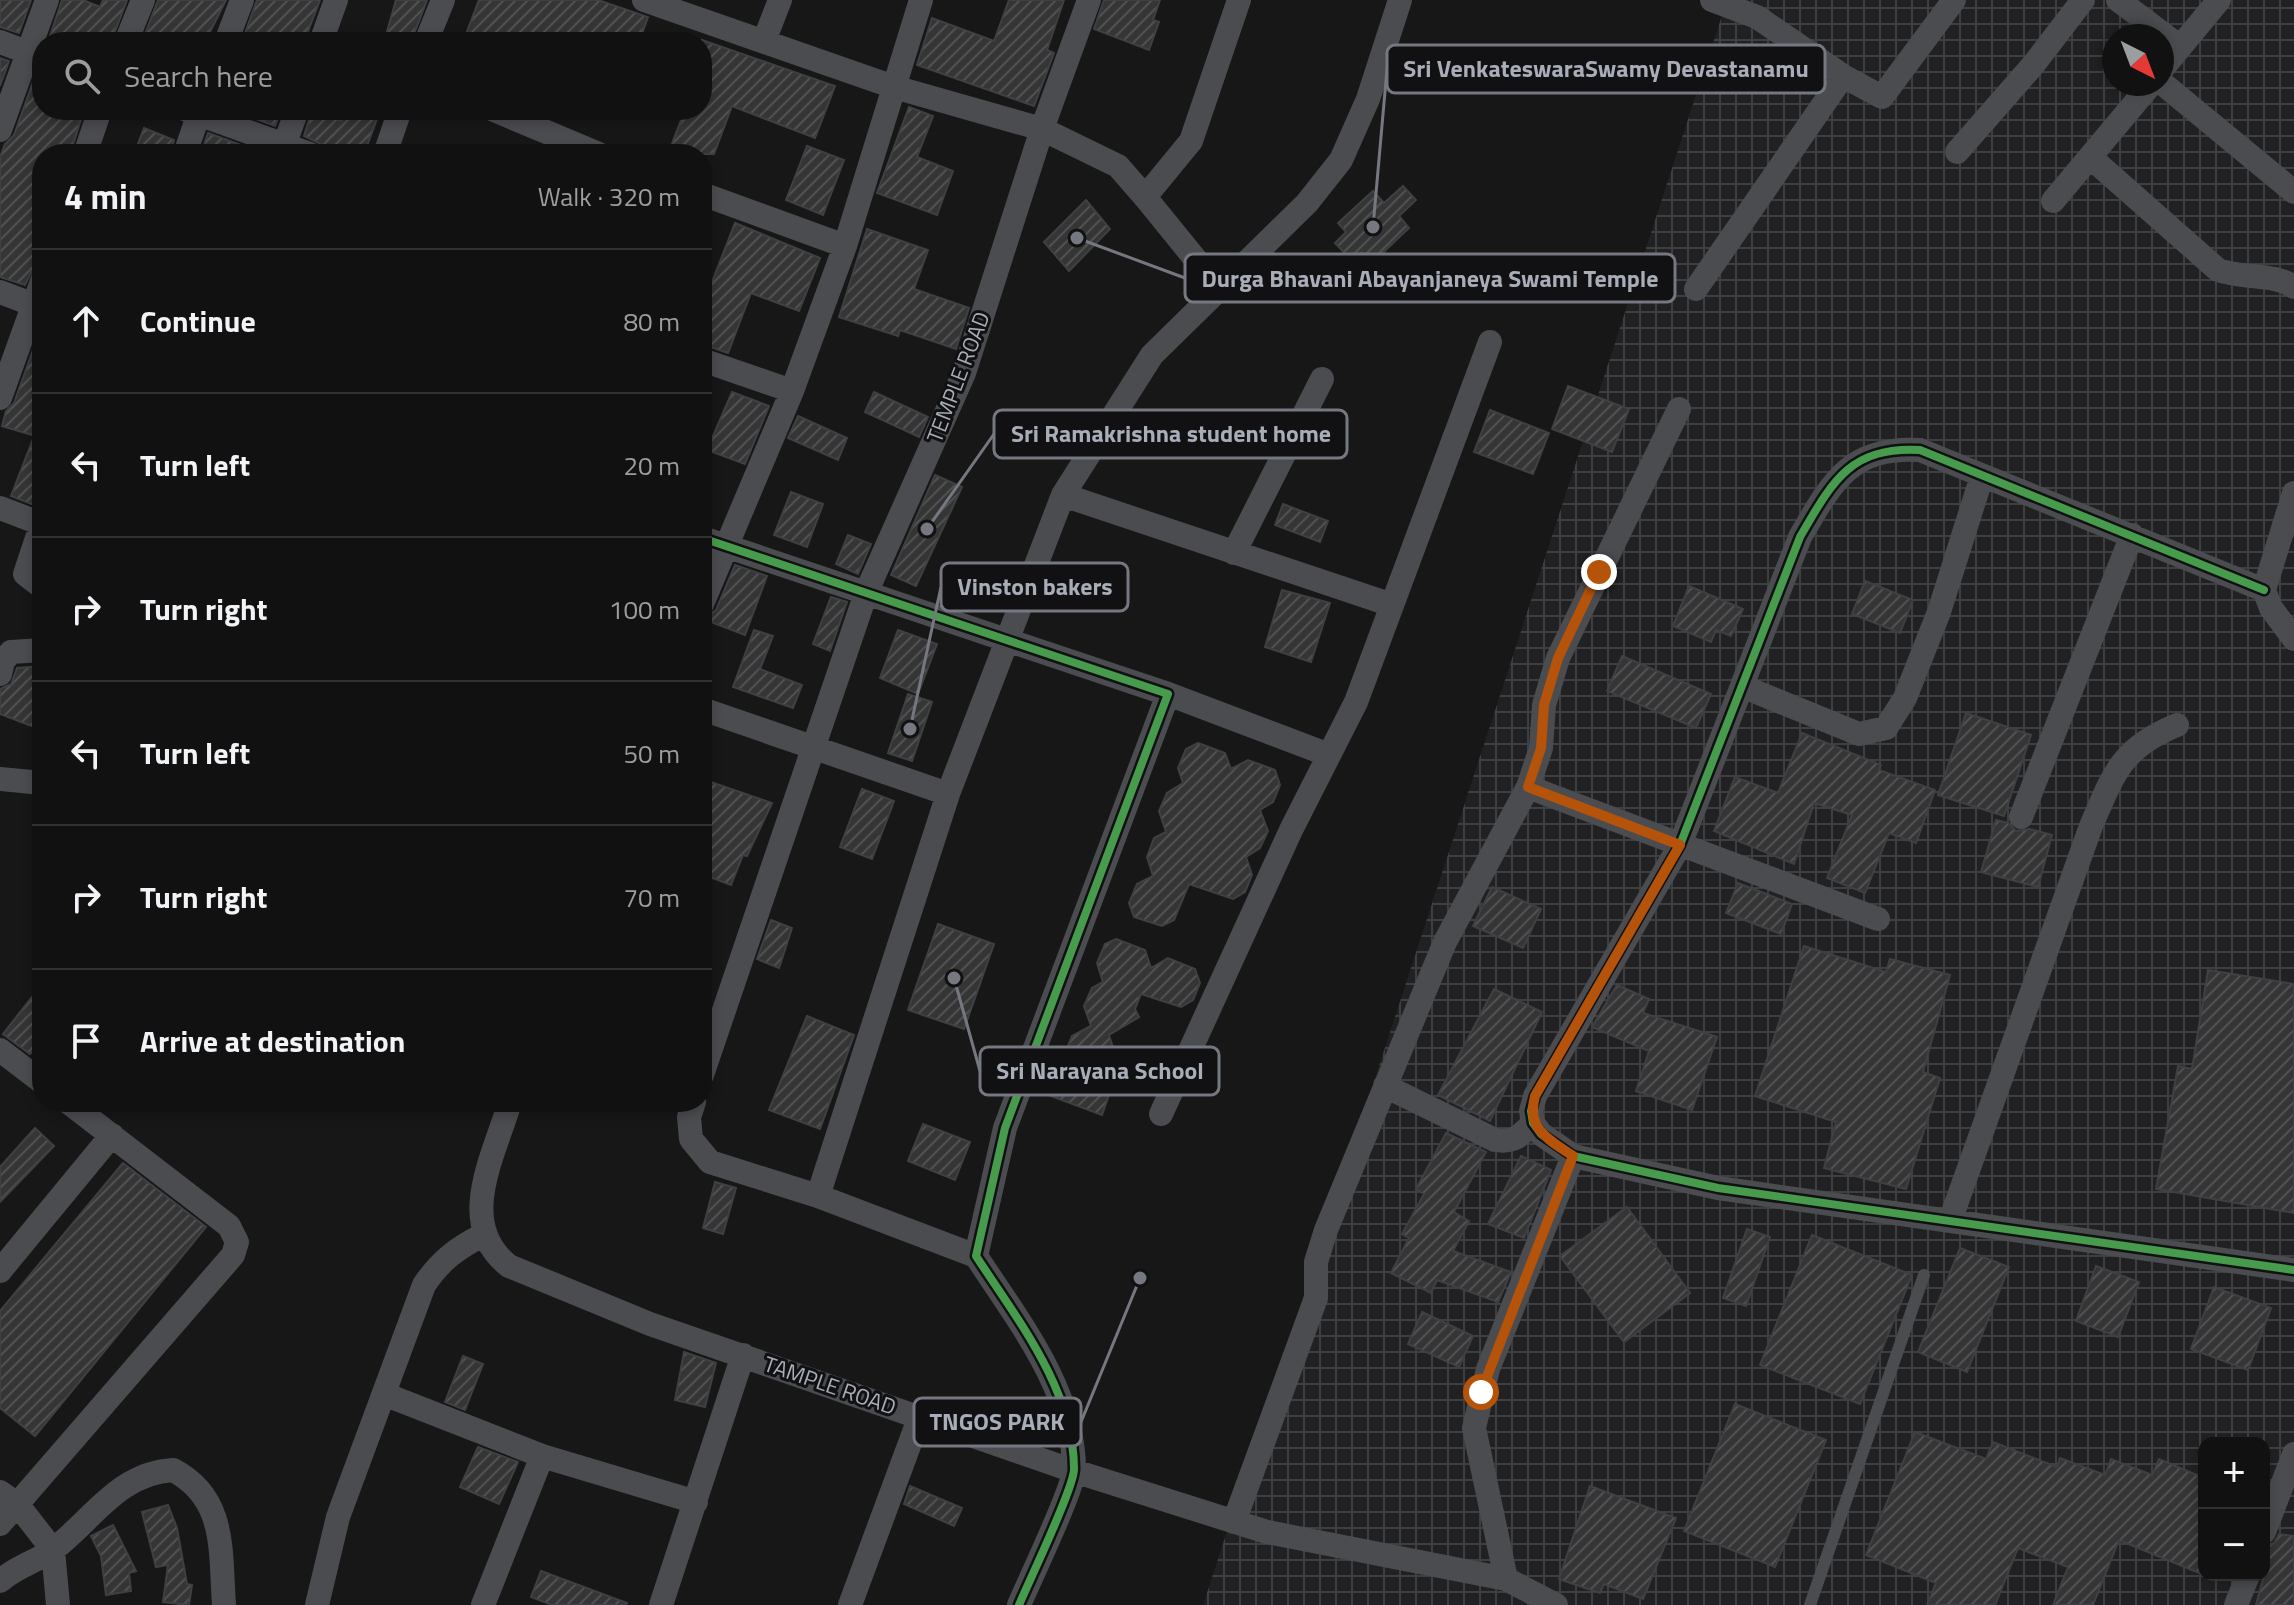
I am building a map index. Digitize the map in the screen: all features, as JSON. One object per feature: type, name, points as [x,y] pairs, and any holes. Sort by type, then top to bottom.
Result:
[{"type":"street","points":[[39,32],[47,0]]},
{"type":"street","points":[[130,32],[143,0]]},
{"type":"street","points":[[230,32],[242,0]]},
{"type":"street","points":[[325,32],[336,0]]},
{"type":"street","points":[[430,32],[443,0]]},
{"type":"street","points":[[644,0],[894,87],[1042,129],[1118,166],[1218,287]]},
{"type":"street","points":[[764,41],[780,0]]},
{"type":"street","points":[[712,580],[792,391],[845,246],[921,0]]},
{"type":"street","name":"TEMPLE ROAD","points":[[712,1046],[866,593],[964,373],[1042,129],[1089,0]]},
{"type":"street","points":[[1145,197],[1191,141],[1239,0]]},
{"type":"street","points":[[818,1196],[948,794],[1005,638],[1063,495],[1152,355],[1307,203],[1341,160],[1368,99],[1400,0]]},
{"type":"street","points":[[1712,0],[1757,17],[1843,76],[1882,97],[1941,4]]},
{"type":"street","points":[[1957,152],[2034,64],[2083,0]]},
{"type":"street","points":[[2118,0],[2179,46]]},
{"type":"street","points":[[2174,53],[2219,0]]},
{"type":"street","points":[[0,42],[32,54]]},
{"type":"street","points":[[0,130],[32,59]]},
{"type":"street","points":[[1696,289],[1843,76]]},
{"type":"street","points":[[2174,93],[2294,192]]},
{"type":"street","points":[[2053,201],[2141,96]]},
{"type":"street","points":[[88,144],[97,120]]},
{"type":"street","points":[[187,144],[193,120]]},
{"type":"street","points":[[216,120],[271,144]]},
{"type":"street","points":[[285,144],[293,120]]},
{"type":"street","points":[[388,144],[397,120]]},
{"type":"street","points":[[518,120],[575,144]]},
{"type":"street","points":[[2090,157],[2218,270],[2238,278],[2280,278],[2294,287]]},
{"type":"street","points":[[712,198],[845,246]]},
{"type":"street","points":[[0,292],[32,304]]},
{"type":"street","points":[[0,398],[32,321]]},
{"type":"street","points":[[1161,1114],[1260,896],[1356,702],[1490,342]]},
{"type":"street","points":[[712,363],[792,391]]},
{"type":"street","points":[[1234,553],[1322,379]]},
{"type":"street","points":[[1234,1522],[1316,1298],[1316,1262],[1326,1230],[1445,942],[1528,787],[1541,748],[1544,705],[1558,658],[1679,409]]},
{"type":"street","points":[[2264,590],[1920,450],[1891,448],[1856,461],[1828,489],[1800,537],[1680,845],[1535,1096],[1531,1111],[1533,1123],[1541,1134],[1573,1156],[1718,1188],[2294,1270]]},
{"type":"street","points":[[1744,687],[1859,734],[1886,728],[1905,698],[1939,612],[1982,476]]},
{"type":"street","points":[[2294,493],[2264,590],[2271,608],[2294,639]]},
{"type":"street","points":[[1063,495],[1392,605]]},
{"type":"street","points":[[0,508],[32,519]]},
{"type":"street","points":[[2021,817],[2132,535]]},
{"type":"street","points":[[712,542],[1168,694],[1329,755]]},
{"type":"street","points":[[32,553],[25,574],[32,579]]},
{"type":"street","points":[[0,674],[3,661],[11,652],[32,651]]},
{"type":"street","points":[[976,1256],[1005,1128],[1168,694]]},
{"type":"street","points":[[712,712],[948,794]]},
{"type":"street","points":[[1950,1221],[2091,826],[2118,764],[2149,736],[2177,725]]},
{"type":"street","points":[[0,779],[32,782]]},
{"type":"street","points":[[1528,787],[1878,919]]},
{"type":"street","points":[[0,1050],[32,1074]]},
{"type":"street","points":[[1385,1086],[1495,1140],[1517,1139],[1533,1123]]},
{"type":"street","points":[[0,1524],[8,1498],[233,1255],[237,1242],[229,1226],[81,1112]]},
{"type":"street","points":[[317,1605],[338,1517],[424,1285],[437,1266],[456,1249],[483,1235],[482,1195],[507,1112]]},
{"type":"street","points":[[691,1112],[691,1139],[710,1162],[818,1196],[976,1256],[1033,1343],[1063,1406],[1074,1471],[1019,1605]]},
{"type":"street","points":[[0,1271],[112,1135]]},
{"type":"street","points":[[1506,1579],[1474,1428],[1488,1369],[1573,1156]]},
{"type":"street","name":"TAMPLE ROAD","points":[[483,1235],[492,1253],[509,1266],[650,1324],[1074,1471],[1267,1532],[1506,1579],[1556,1605]]},
{"type":"street","points":[[661,1605],[743,1355]]},
{"type":"street","points":[[384,1394],[542,1456],[696,1502]]},
{"type":"street","points":[[850,1605],[920,1416]]},
{"type":"street","points":[[2270,1516],[2294,1454]]},
{"type":"street","points":[[483,1605],[542,1456]]},
{"type":"street","points":[[0,1581],[14,1569],[53,1550],[99,1505],[138,1477],[173,1470],[203,1492],[216,1516],[224,1605]]},
{"type":"street","points":[[8,1498],[53,1550],[58,1605]]},
{"type":"street","points":[[2236,1605],[2246,1581]]},
{"type":"lane","points":[[1810,1605],[1924,1275]]},
{"type":"shaded area","points":[[1727,0],[2294,0],[2294,1605],[1203,1605]]},
{"type":"building","points":[[0,0],[31,0],[19,33],[0,27]]},
{"type":"building","points":[[62,0],[83,0],[100,7],[103,0],[127,0],[115,32],[51,32]]},
{"type":"building","points":[[158,0],[226,0],[210,32],[146,32]]},
{"type":"building","points":[[257,0],[320,0],[308,32],[245,32]]},
{"type":"building","points":[[396,0],[427,0],[415,32],[387,32]]},
{"type":"building","points":[[479,0],[598,0],[648,17],[643,32],[467,32]]},
{"type":"building","points":[[1009,0],[1064,0],[1047,50],[1054,53],[1034,106],[917,65],[932,18],[994,41]]},
{"type":"building","points":[[1104,0],[1160,0],[1153,20],[1159,22],[1149,50],[1094,29]]},
{"type":"building","points":[[712,43],[835,86],[815,138],[732,106],[714,154],[712,144],[672,144],[681,120],[712,120]]},
{"type":"building","points":[[0,58],[9,61],[0,86]]},
{"type":"building","points":[[32,85],[32,120],[81,120],[73,144],[32,144],[32,271],[25,285],[0,277],[0,157],[5,144],[14,135]]},
{"type":"building","points":[[909,107],[933,116],[917,157],[953,171],[937,215],[877,193]]},
{"type":"building","points":[[259,120],[277,120],[275,126]]},
{"type":"building","points":[[309,120],[377,120],[368,144],[321,144],[304,136]]},
{"type":"building","points":[[144,128],[174,140],[173,144],[138,144]]},
{"type":"building","points":[[208,133],[238,144],[204,144]]},
{"type":"building","points":[[807,146],[844,160],[823,215],[786,200]]},
{"type":"building","points":[[1403,186],[1416,200],[1399,216],[1409,228],[1372,263],[1362,252],[1352,261],[1335,243],[1346,232],[1338,223],[1373,191],[1384,203]]},
{"type":"building","points":[[1086,200],[1110,229],[1069,271],[1044,242]]},
{"type":"building","points":[[735,223],[820,258],[799,311],[751,293],[728,353],[712,347],[712,282]]},
{"type":"building","points":[[867,229],[928,250],[914,289],[969,308],[956,349],[900,330],[898,336],[839,317]]},
{"type":"building","points":[[32,353],[32,435],[2,426],[6,411],[14,403]]},
{"type":"building","points":[[1568,386],[1629,409],[1612,452],[1552,429]]},
{"type":"building","points":[[732,392],[769,406],[745,464],[712,452],[712,438]]},
{"type":"building","points":[[874,392],[928,417],[919,437],[865,412]]},
{"type":"building","points":[[1490,410],[1549,433],[1533,474],[1474,452]]},
{"type":"building","points":[[798,416],[847,438],[838,460],[788,438]]},
{"type":"building","points":[[32,442],[32,504],[11,496]]},
{"type":"building","points":[[935,475],[962,487],[916,586],[891,575]]},
{"type":"building","points":[[791,492],[823,504],[807,547],[774,535]]},
{"type":"building","points":[[1283,504],[1328,521],[1320,542],[1275,525]]},
{"type":"building","points":[[848,535],[871,544],[858,574],[836,564]]},
{"type":"building","points":[[735,565],[767,576],[745,635],[712,622],[712,613],[716,610]]},
{"type":"building","points":[[1865,581],[1913,600],[1900,633],[1852,614]]},
{"type":"building","points":[[1689,586],[1743,609],[1731,636],[1716,630],[1711,642],[1673,626]]},
{"type":"building","points":[[1282,590],[1330,603],[1311,662],[1265,647]]},
{"type":"building","points":[[831,597],[847,602],[830,651],[813,644]]},
{"type":"building","points":[[754,630],[773,636],[760,669],[802,685],[793,708],[733,687]]},
{"type":"building","points":[[898,630],[937,644],[918,694],[880,678]]},
{"type":"building","points":[[1622,656],[1711,694],[1696,728],[1607,691]]},
{"type":"building","points":[[32,667],[32,726],[0,714],[0,689],[11,684],[17,668]]},
{"type":"building","points":[[908,694],[932,702],[912,761],[888,753]]},
{"type":"building","points":[[1966,713],[2031,735],[2004,816],[1938,795]]},
{"type":"building","points":[[1802,733],[1881,765],[1879,770],[1935,790],[1916,843],[1889,833],[1865,893],[1827,878],[1852,815],[1814,803],[1794,864],[1714,831],[1735,777],[1778,793]]},
{"type":"building","points":[[1198,743],[1225,753],[1231,769],[1248,760],[1275,770],[1280,785],[1273,802],[1260,810],[1268,831],[1260,848],[1246,857],[1252,875],[1245,892],[1233,899],[1189,884],[1174,920],[1162,926],[1134,917],[1129,903],[1137,884],[1153,876],[1147,857],[1154,838],[1166,832],[1159,811],[1167,793],[1183,783],[1178,768],[1186,749]]},
{"type":"building","points":[[712,782],[772,803],[747,856],[743,855],[731,885],[712,878]]},
{"type":"building","points":[[862,789],[894,801],[872,859],[840,847]]},
{"type":"building","points":[[1996,820],[2008,823],[2016,831],[2030,829],[2052,835],[2038,887],[1981,872]]},
{"type":"building","points":[[1738,883],[1792,904],[1781,934],[1726,913]]},
{"type":"building","points":[[1492,887],[1541,909],[1523,948],[1473,926]]},
{"type":"building","points":[[771,920],[792,928],[779,968],[757,959]]},
{"type":"building","points":[[938,924],[994,944],[964,1029],[908,1010]]},
{"type":"building","points":[[1116,939],[1145,950],[1151,968],[1168,958],[1195,969],[1200,983],[1193,1000],[1181,1007],[1141,994],[1135,1009],[1139,1017],[1109,1035],[1115,1054],[1101,1089],[1110,1092],[1102,1115],[1048,1095],[1072,1036],[1091,1026],[1084,1006],[1092,988],[1103,982],[1097,963],[1105,944]]},
{"type":"building","points":[[1804,946],[1886,972],[1890,959],[1950,975],[1923,1072],[1940,1078],[1906,1189],[1824,1168],[1836,1122],[1755,1096]]},
{"type":"building","points":[[2208,970],[2294,984],[2294,1213],[2156,1189],[2178,1066],[2192,1069]]},
{"type":"building","points":[[1617,985],[1649,999],[1643,1013],[1717,1037],[1692,1110],[1636,1091],[1649,1051],[1592,1027]]},
{"type":"building","points":[[1494,989],[1542,1012],[1490,1121],[1438,1095]]},
{"type":"building","points":[[32,997],[30,1054],[3,1034]]},
{"type":"building","points":[[807,1016],[854,1035],[820,1129],[769,1110]]},
{"type":"building","points":[[923,1124],[970,1142],[955,1180],[908,1161]]},
{"type":"building","points":[[35,1128],[54,1146],[0,1202],[0,1167]]},
{"type":"building","points":[[1446,1133],[1486,1152],[1454,1212],[1469,1221],[1453,1251],[1511,1272],[1498,1302],[1437,1280],[1431,1293],[1391,1273],[1409,1238],[1402,1234],[1424,1194],[1416,1189]]},
{"type":"building","points":[[1521,1156],[1551,1170],[1524,1238],[1488,1224]]},
{"type":"building","points":[[123,1163],[206,1227],[35,1436],[0,1408],[0,1311]]},
{"type":"building","points":[[715,1182],[736,1188],[723,1234],[703,1228]]},
{"type":"building","points":[[1627,1207],[1690,1293],[1624,1342],[1560,1256]]},
{"type":"building","points":[[1747,1229],[1770,1237],[1746,1306],[1723,1298]]},
{"type":"building","points":[[1812,1235],[1912,1275],[1860,1404],[1760,1365]]},
{"type":"building","points":[[1960,1248],[2009,1267],[1967,1372],[1918,1352]]},
{"type":"building","points":[[2096,1266],[2139,1282],[2118,1337],[2076,1321]]},
{"type":"building","points":[[2214,1287],[2271,1308],[2248,1370],[2191,1349]]},
{"type":"building","points":[[1422,1312],[1473,1336],[1459,1367],[1408,1344]]},
{"type":"building","points":[[684,1352],[716,1363],[705,1407],[675,1400]]},
{"type":"building","points":[[463,1356],[483,1364],[465,1410],[445,1402]]},
{"type":"building","points":[[1735,1404],[1826,1440],[1775,1567],[1684,1531]]},
{"type":"building","points":[[1915,1432],[1986,1459],[1993,1442],[2057,1467],[2060,1458],[2105,1475],[2111,1459],[2152,1475],[2159,1459],[2198,1475],[2198,1573],[2119,1540],[2093,1605],[2053,1605],[2068,1567],[2018,1548],[1995,1605],[1927,1605],[1936,1583],[1866,1555]]},
{"type":"building","points":[[478,1447],[518,1462],[499,1504],[460,1487]]},
{"type":"building","points":[[910,1486],[962,1508],[954,1526],[904,1504]]},
{"type":"building","points":[[1590,1486],[1676,1518],[1643,1599],[1604,1584],[1600,1593],[1559,1579]]},
{"type":"building","points":[[168,1505],[177,1528],[187,1584],[192,1585],[189,1605],[163,1602],[168,1565],[156,1567],[142,1512]]},
{"type":"building","points":[[113,1525],[136,1571],[129,1573],[131,1591],[106,1595],[101,1556],[91,1536]]},
{"type":"building","points":[[2279,1534],[2294,1536],[2294,1605],[2256,1605],[2262,1581],[2270,1581],[2270,1545]]},
{"type":"building","points":[[541,1571],[627,1603],[552,1605],[531,1597]]},
{"type":"cycle path","points":[[2264,590],[1920,450],[1896,450],[1860,461],[1834,484],[1800,537],[1680,845],[1535,1096],[1531,1111],[1533,1123],[1541,1134],[1573,1156],[1718,1188],[2294,1270]]},
{"type":"cycle path","points":[[712,541],[1168,694],[1005,1128],[976,1256],[1040,1356],[1064,1411],[1071,1440],[1072,1479],[1019,1605]]},
{"type":"place","name":"Sri VenkateswaraSwamy Devastanamu","points":[[1373,227]]},
{"type":"place","name":"Durga Bhavani Abayanjaneya Swami Temple","points":[[1077,238]]},
{"type":"place","name":"Sri Ramakrishna student home","points":[[927,529]]},
{"type":"place","name":"Vinston bakers","points":[[910,729]]},
{"type":"place","name":"Sri Narayana School","points":[[954,978]]},
{"type":"place","name":"TNGOS PARK","points":[[1140,1278]]},
{"type":"route","points":[[1481,1392],[1573,1156],[1541,1134],[1533,1123],[1531,1111],[1535,1096],[1680,845],[1528,787],[1541,748],[1544,705],[1558,658],[1599,572]]}]
